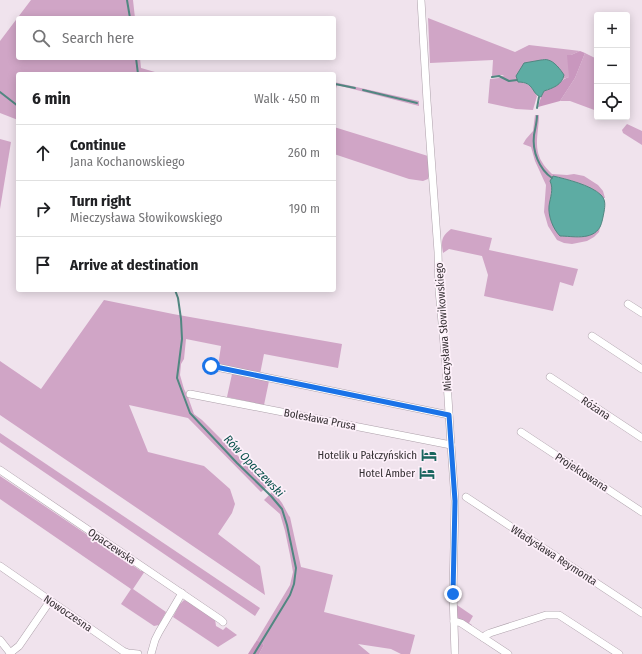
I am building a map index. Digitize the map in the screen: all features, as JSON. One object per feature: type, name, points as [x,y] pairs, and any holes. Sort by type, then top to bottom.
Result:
[{"type":"street","name":"Mieczysława Słowikowskiego","points":[[421,0],[438,252],[439,290],[446,366],[455,506],[453,594],[455,654]]},
{"type":"street","points":[[628,304],[642,313]]},
{"type":"street","points":[[592,336],[642,369]]},
{"type":"street","points":[[211,366],[449,415]]},
{"type":"street","name":"Różana","points":[[550,377],[642,438]]},
{"type":"street","name":"Bolesława Prusa","points":[[190,394],[451,445]]},
{"type":"street","name":"Projektowana","points":[[521,432],[642,512]]},
{"type":"street","name":"Opaczewska","points":[[0,470],[222,622]]},
{"type":"street","name":"Władysława Reymonta","points":[[466,497],[642,613]]},
{"type":"street","name":"Nowoczesna","points":[[0,566],[126,653],[138,654]]},
{"type":"street","points":[[152,654],[155,640],[159,632],[182,594]]},
{"type":"street","points":[[0,640],[11,654],[19,646],[50,601]]},
{"type":"street","points":[[484,638],[490,633],[546,615],[559,615],[619,654]]},
{"type":"street","points":[[454,621],[461,623],[508,654]]},
{"type":"shaded area","points":[[31,0],[133,0],[135,16],[19,16]]},
{"type":"shaded area","points":[[428,18],[515,52],[529,45],[580,51],[571,55],[569,77],[563,79],[564,75],[517,79],[518,82],[524,83],[532,88],[537,96],[533,110],[516,109],[488,103],[490,79],[499,78],[504,75],[492,76],[493,60],[430,63]]},
{"type":"shaded area","points":[[16,20],[16,60],[140,60],[141,68],[155,72],[16,72],[16,119],[0,113],[0,41]]},
{"type":"shaded area","points":[[580,51],[585,53],[575,78],[560,101],[538,107],[544,91],[554,87],[569,77],[567,55]]},
{"type":"shaded area","points":[[585,53],[594,58],[594,110],[570,101],[560,101],[575,78]]},
{"type":"shaded area","points":[[541,60],[553,62],[564,75],[559,84],[544,91],[541,97],[527,84],[518,82],[516,76],[524,63]]},
{"type":"shaded area","points":[[336,82],[419,101],[419,106],[337,85],[336,88]]},
{"type":"shaded area","points":[[535,115],[539,115],[537,145],[539,156],[546,168],[552,174],[574,174],[584,176],[598,185],[603,191],[605,198],[588,187],[573,181],[553,176],[549,208],[551,220],[560,236],[586,236],[600,227],[599,232],[587,241],[572,244],[564,243],[557,240],[548,226],[544,212],[546,185],[535,161],[531,147],[523,144],[533,131]]},
{"type":"shaded area","points":[[627,124],[642,131],[642,145],[623,133],[622,130]]},
{"type":"shaded area","points":[[336,128],[428,156],[428,179],[423,181],[409,179],[336,155]]},
{"type":"shaded area","points":[[0,139],[11,142],[0,209]]},
{"type":"shaded area","points":[[553,176],[585,185],[597,191],[603,197],[605,203],[601,225],[592,234],[582,237],[560,236],[557,233],[549,214],[552,190],[550,181]]},
{"type":"shaded area","points":[[451,229],[492,238],[489,250],[578,269],[573,286],[560,282],[553,311],[484,296],[488,275],[482,256],[449,249],[443,253],[442,240],[445,234]]},
{"type":"shaded area","points":[[104,300],[173,314],[342,344],[338,368],[264,354],[260,374],[218,366],[221,346],[186,339],[184,359],[181,364],[180,375],[194,414],[202,420],[268,486],[261,492],[188,418],[129,405],[148,452],[204,466],[230,489],[235,504],[232,513],[218,534],[260,566],[265,595],[0,415],[0,361],[41,389]]},
{"type":"shaded area","points":[[232,374],[269,381],[264,405],[227,397]]},
{"type":"shaded area","points":[[0,433],[260,608],[255,616],[0,442]]},
{"type":"shaded area","points":[[0,476],[141,571],[145,571],[133,589],[166,612],[159,625],[154,626],[121,604],[131,589],[0,499]]},
{"type":"shaded area","points":[[273,491],[290,517],[301,567],[333,575],[324,612],[415,635],[410,654],[401,654],[391,649],[358,644],[370,654],[259,654],[264,645],[257,640],[290,585],[293,572],[280,514],[264,500]]},
{"type":"shaded area","points":[[184,600],[215,619],[216,626],[223,630],[226,627],[237,635],[218,647],[173,617],[179,605]]},
{"type":"shaded area","points":[[457,605],[473,616],[469,623],[472,625],[471,627],[458,618]]},
{"type":"shaded area","points":[[257,640],[264,645],[259,654],[248,654]]},
{"type":"waterway","name":"Rów Opaczewski","points":[[127,0],[130,16]]},
{"type":"waterway","name":"Rów Opaczewski","points":[[136,60],[138,72]]},
{"type":"waterway","points":[[492,77],[499,76],[509,81],[517,80]]},
{"type":"waterway","points":[[336,84],[355,88]]},
{"type":"waterway","points":[[363,90],[417,103]]},
{"type":"waterway","points":[[0,92],[16,104]]},
{"type":"waterway","points":[[537,108],[539,97]]},
{"type":"waterway","points":[[537,116],[534,135],[535,153],[543,170],[552,178]]},
{"type":"waterway","name":"Rów Opaczewski","points":[[176,292],[181,319],[182,339],[177,378],[190,413],[237,463],[271,496],[282,509],[287,525],[296,568],[294,584],[290,595],[254,654]]},
{"type":"place","name":"Hotelik u Pałczyńskich","points":[[429,455]]},
{"type":"place","name":"Hotel Amber","points":[[427,473]]},
{"type":"route","points":[[211,366],[449,415],[455,501],[453,594]]}]
